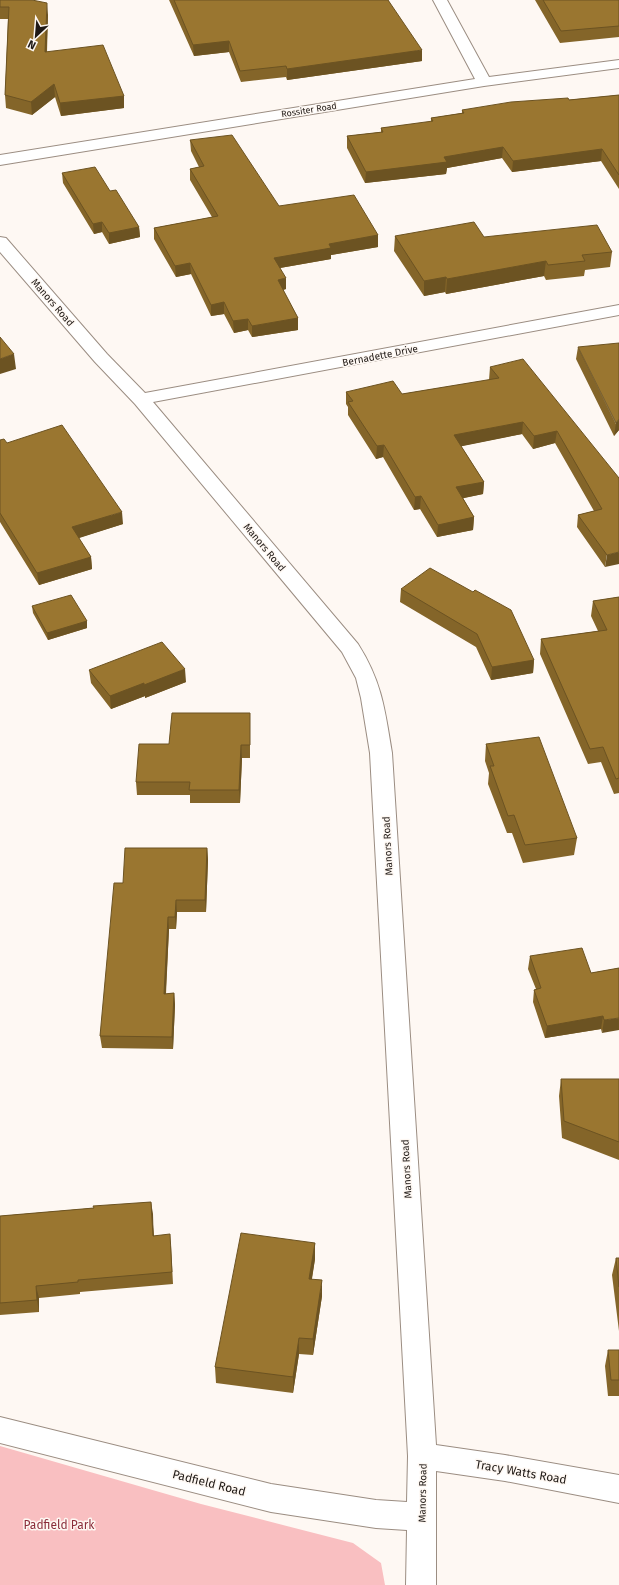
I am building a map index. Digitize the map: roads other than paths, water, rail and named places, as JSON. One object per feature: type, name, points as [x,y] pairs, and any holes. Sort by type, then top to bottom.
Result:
[{"type":"street","points":[[440,0],[484,82]]},
{"type":"street","name":"Rossiter Road","points":[[0,160],[484,82],[619,64]]},
{"type":"street","name":"Manors Road","points":[[0,242],[101,358],[141,400],[351,649],[366,678],[372,698],[381,753],[422,1456],[421,1585]]},
{"type":"street","name":"Bernadette Drive","points":[[141,400],[160,395],[619,310]]},
{"type":"street","name":"Padfield Road","points":[[0,1430],[271,1498],[347,1510],[421,1517]]},
{"type":"street","name":"Tracy Watts Road","points":[[422,1456],[505,1468],[619,1489]]},
{"type":"park label","name":"Padfield Park","points":[[59,1525]]}]
